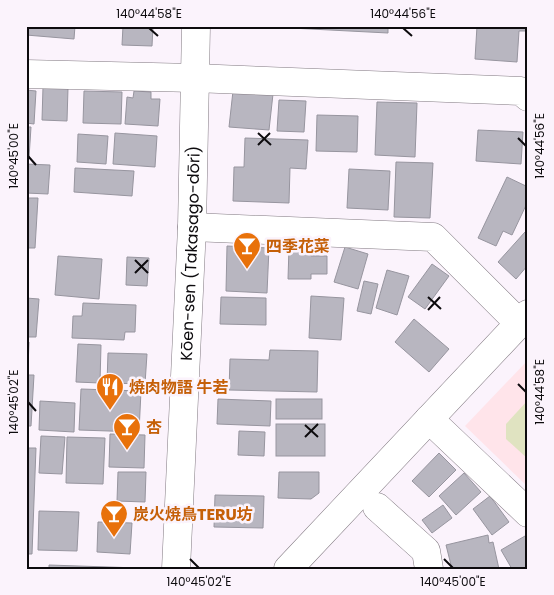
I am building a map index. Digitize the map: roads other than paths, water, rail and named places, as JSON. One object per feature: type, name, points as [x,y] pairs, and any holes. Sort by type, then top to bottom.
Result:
[{"type":"street","name":"Kōen-sen (Takasago-dōri)","points":[[176,569],[192,227],[196,26]]},
{"type":"street","points":[[26,74],[194,78],[521,91],[528,97]]},
{"type":"street","points":[[192,227],[433,237],[524,318],[288,569]]},
{"type":"street","points":[[429,418],[528,513]]},
{"type":"street","points":[[377,507],[426,551],[429,569]]},
{"type":"place","name":"四季花菜","points":[[247,270]]},
{"type":"place","name":"焼肉物語 牛若","points":[[110,411]]},
{"type":"place","name":"杏","points":[[127,451]]},
{"type":"place","name":"炭火焼鳥TERU坊","points":[[114,538]]}]
